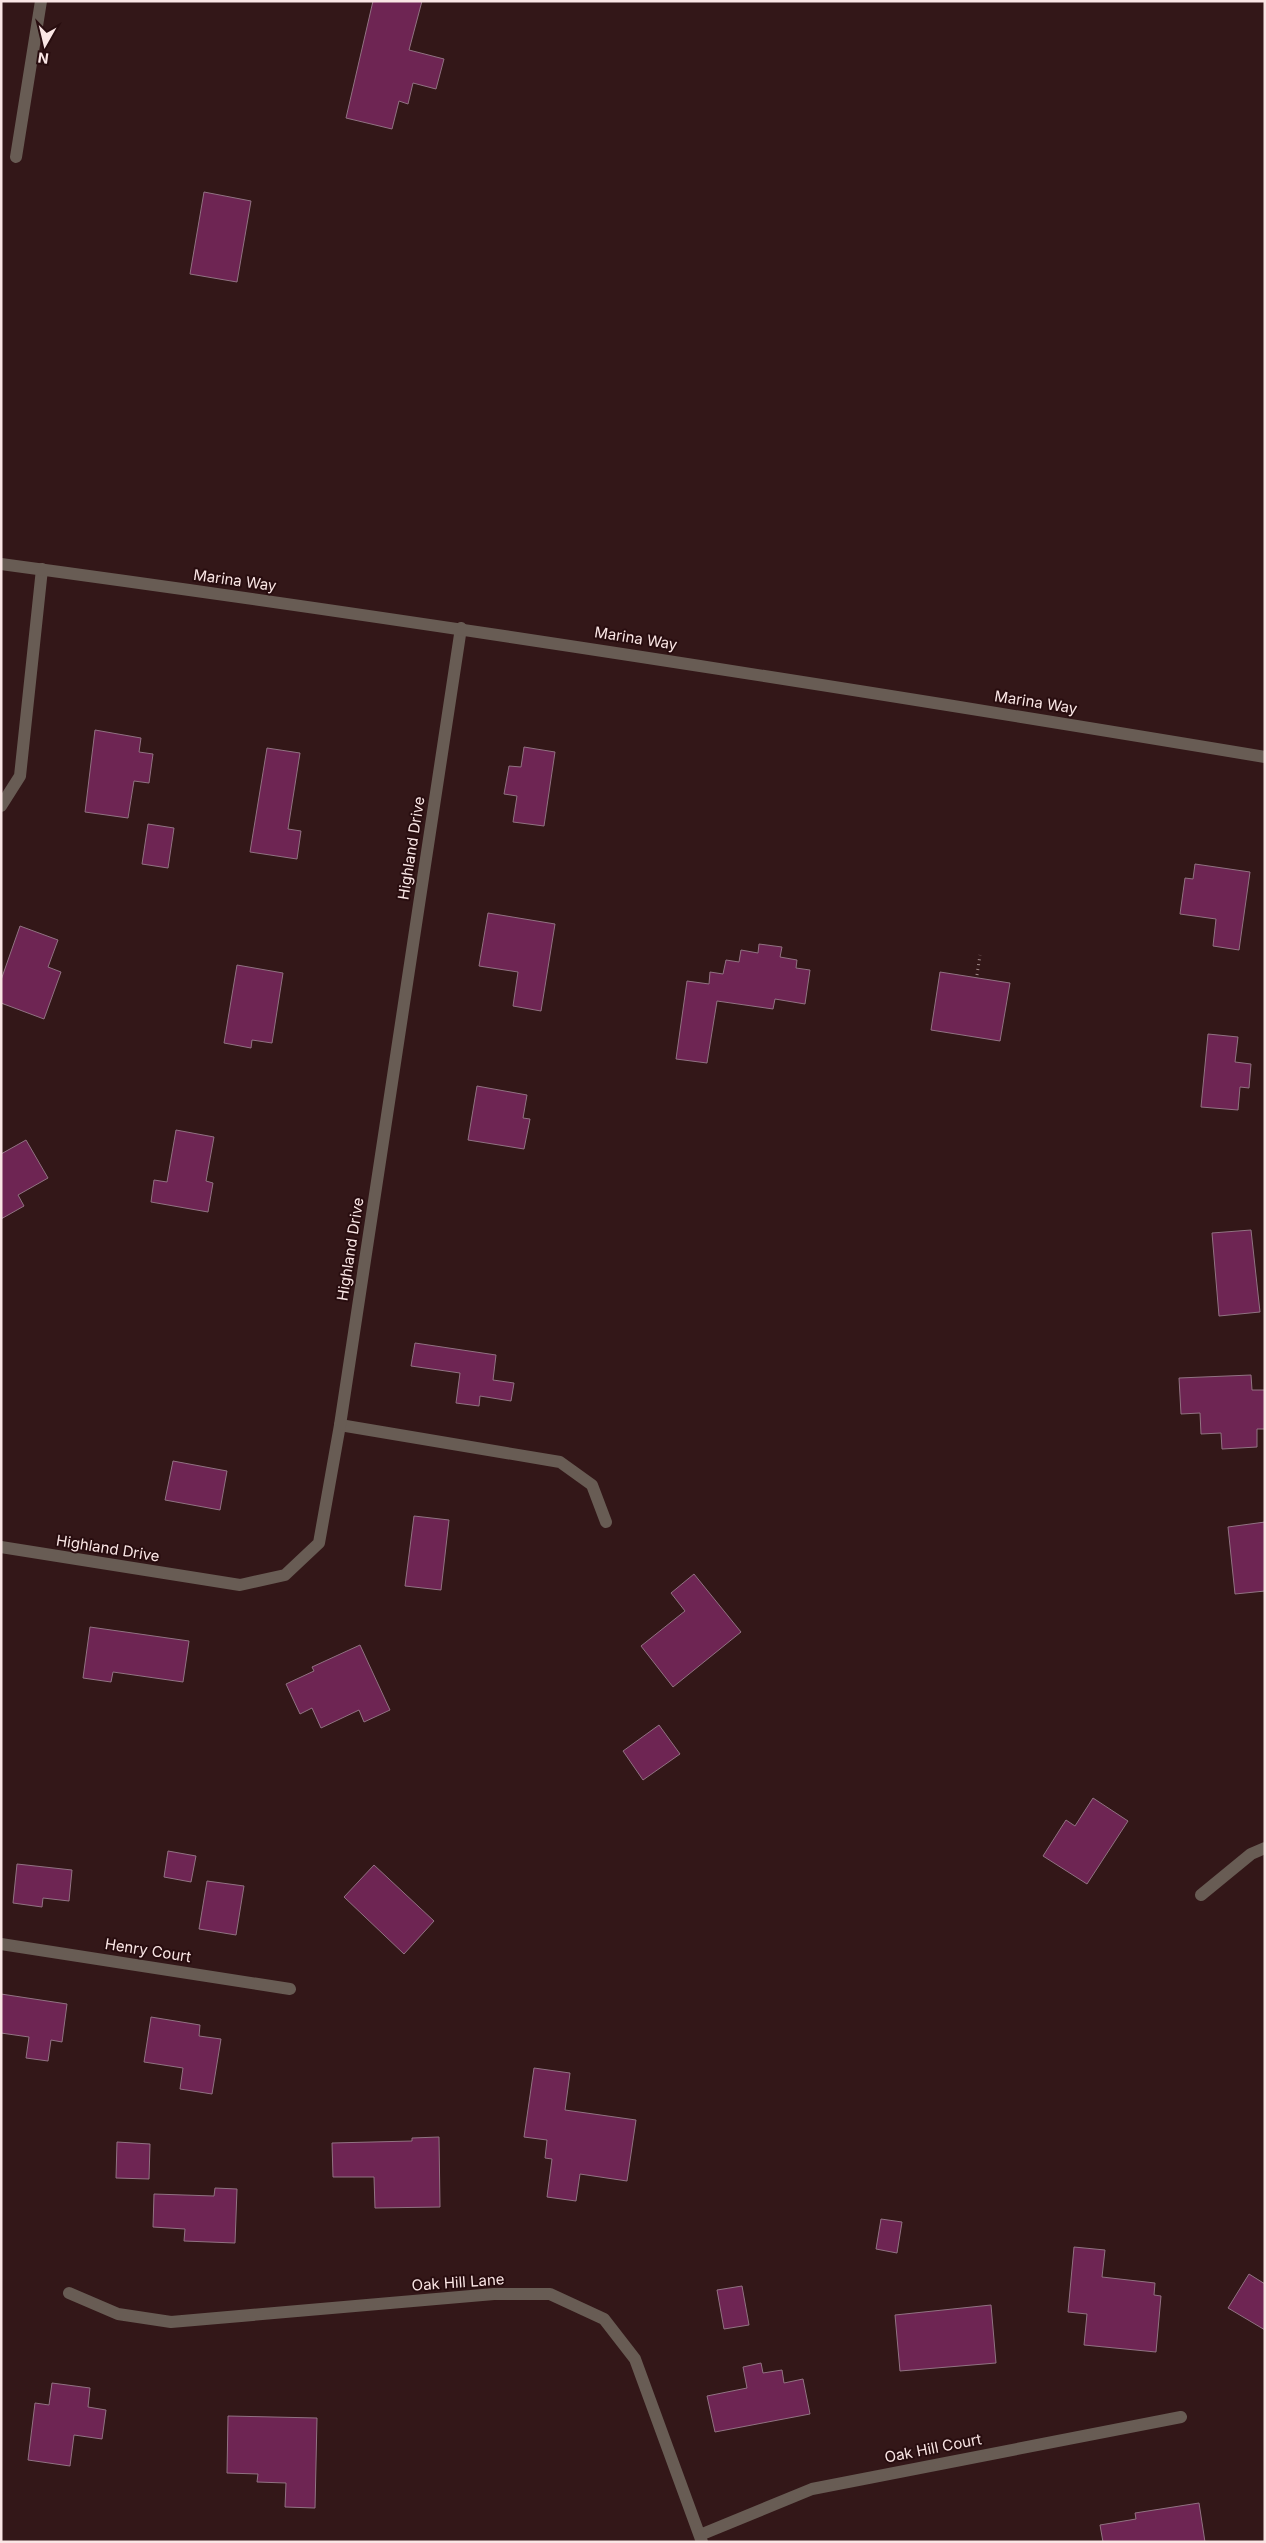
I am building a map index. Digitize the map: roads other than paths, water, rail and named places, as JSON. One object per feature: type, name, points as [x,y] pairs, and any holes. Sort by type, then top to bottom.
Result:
[{"type":"street","points":[[16,157],[41,1]]},
{"type":"street","name":"Marina Way","points":[[1,564],[461,628],[814,682],[1265,757]]},
{"type":"street","points":[[1,806],[20,776],[42,569]]},
{"type":"street","name":"Highland Drive","points":[[1,1548],[240,1585],[285,1575],[319,1543],[340,1425],[461,628]]},
{"type":"street","points":[[340,1425],[560,1462],[592,1485],[606,1522]]},
{"type":"street","points":[[1201,1895],[1250,1854],[1265,1848]]},
{"type":"street","name":"Henry Court","points":[[1,1944],[290,1989]]},
{"type":"street","name":"Oak Hill Lane","points":[[69,2293],[118,2314],[171,2322],[494,2294],[550,2294],[604,2319],[635,2359],[701,2538]]},
{"type":"street","name":"Oak Hill Court","points":[[701,2538],[812,2489],[1181,2418]]}]
